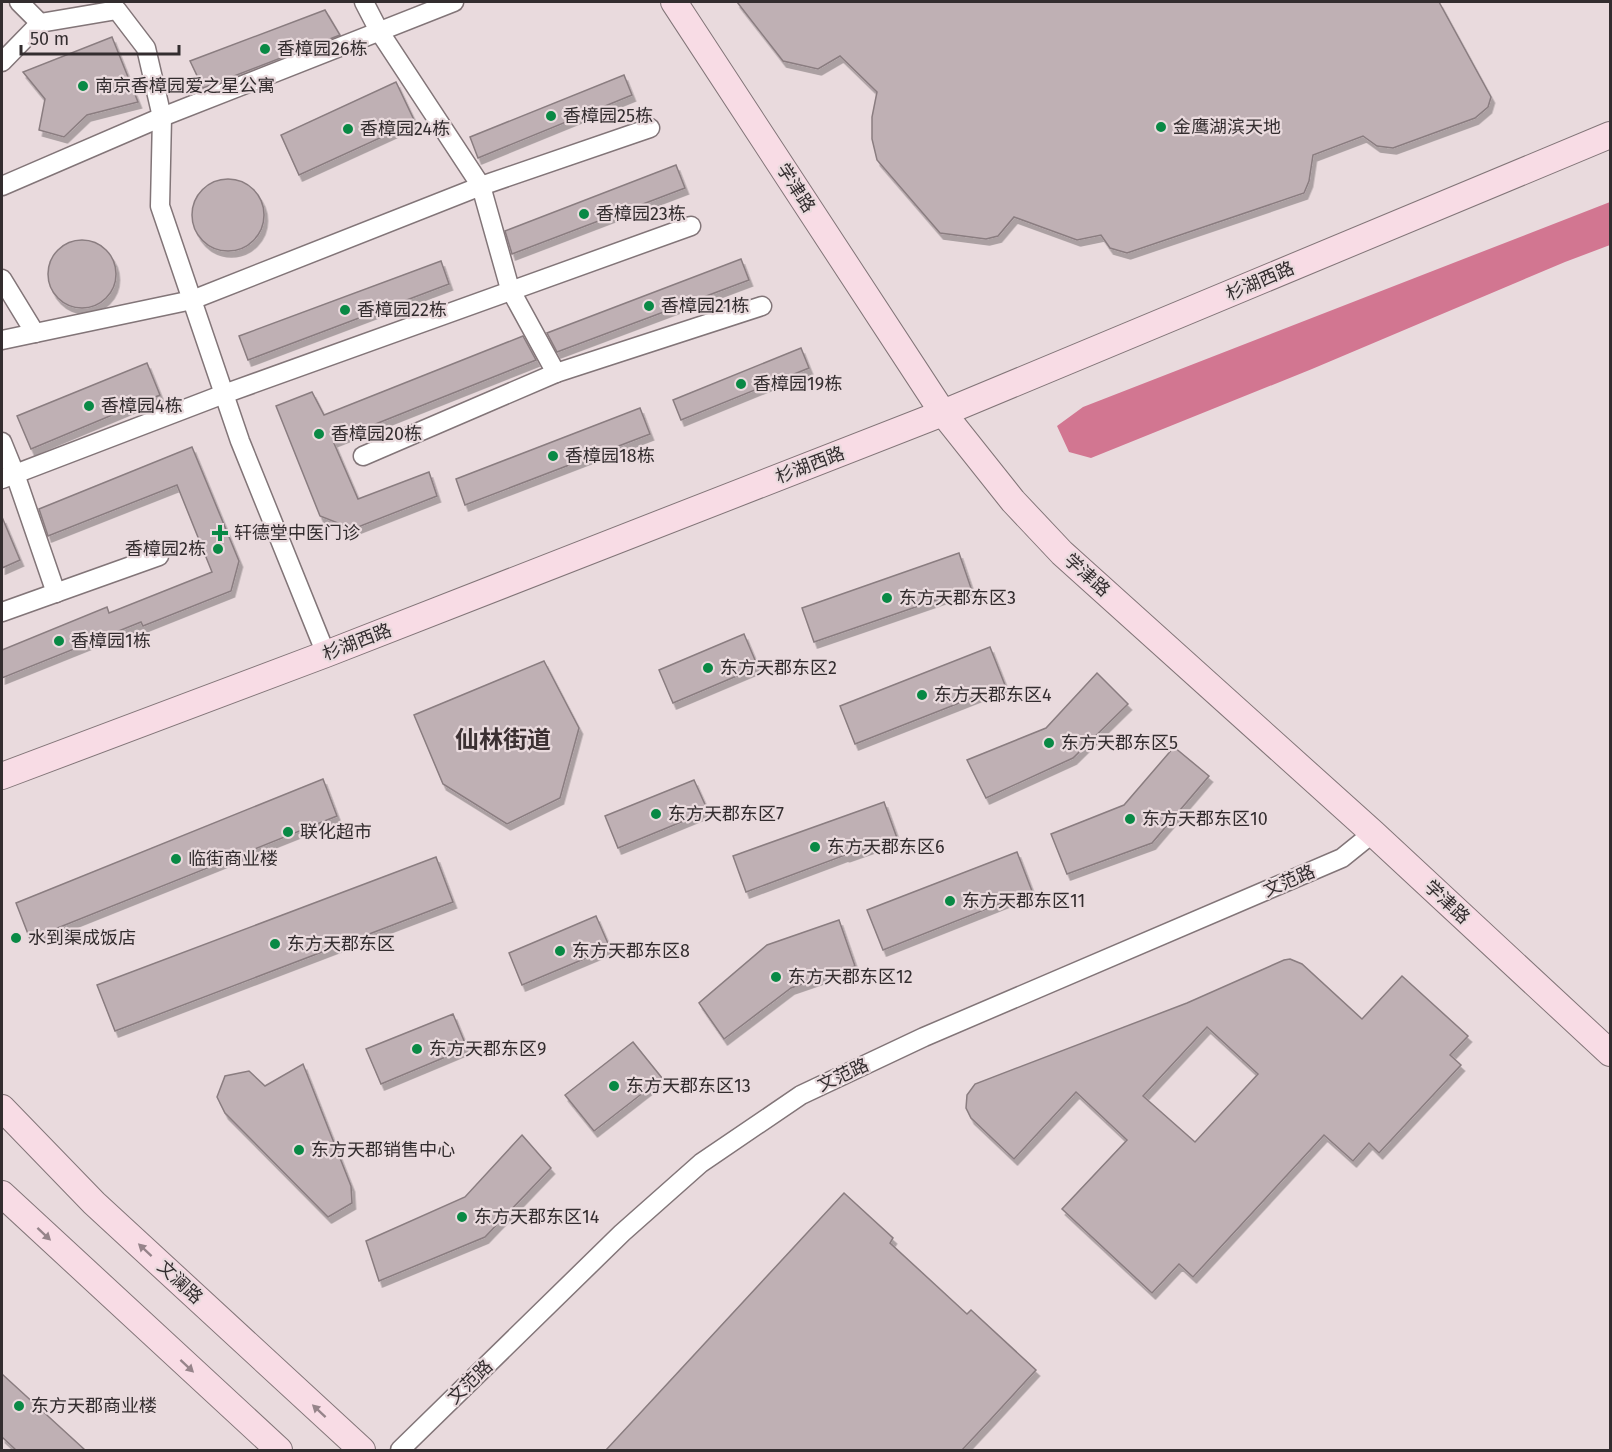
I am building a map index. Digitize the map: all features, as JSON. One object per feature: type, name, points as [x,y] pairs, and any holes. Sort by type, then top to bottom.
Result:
[{"type":"street","points":[[19,2],[40,23]]},
{"type":"street","points":[[364,2],[379,32],[481,186],[510,290],[556,373]]},
{"type":"street","points":[[3,179],[454,2]]},
{"type":"street","name":"学津路","points":[[674,2],[943,413],[1013,501],[1062,553],[1373,833],[1611,1053]]},
{"type":"street","points":[[2,62],[40,23],[125,6],[146,48],[162,117],[160,206],[240,441],[326,654]]},
{"type":"street","points":[[2,340],[192,300],[481,186],[650,128]]},
{"type":"street","name":"杉湖西路","points":[[2,776],[326,654],[943,413],[1611,135]]},
{"type":"street","points":[[8,476],[224,393],[691,226]]},
{"type":"street","points":[[2,279],[35,333]]},
{"type":"street","points":[[363,456],[556,373],[762,306]]},
{"type":"street","points":[[2,442],[8,476],[56,593]]},
{"type":"street","points":[[2,612],[159,556]]},
{"type":"street","name":"文范路","points":[[400,1450],[622,1233],[701,1163],[801,1095],[924,1037],[1342,858],[1373,833]]},
{"type":"street","name":"文澜路","points":[[2,1108],[94,1203],[362,1450]]},
{"type":"street","points":[[2,1194],[279,1450]]},
{"type":"shaded area","points":[[1610,202],[1610,245],[1312,369],[1091,458],[1069,452],[1057,426],[1083,407]]},
{"type":"building","name":"金鹰湖滨天地","points":[[737,2],[1439,2],[1491,97],[1488,107],[1475,118],[1393,148],[1377,146],[1363,136],[1313,155],[1309,181],[1304,193],[1127,253],[1110,248],[1101,235],[1077,240],[1014,217],[998,236],[986,239],[940,233],[877,160],[872,139],[872,117],[877,92],[840,56],[818,69],[783,61]]},
{"type":"building","name":"香樟园26栋","points":[[325,10],[340,35],[203,88],[190,61]]},
{"type":"building","name":"南京香樟园爱之星公寓","points":[[112,37],[138,102],[87,115],[64,137],[39,130],[45,99],[23,72]]},
{"type":"building","name":"香樟园25栋","points":[[624,75],[632,95],[478,158],[470,137]]},
{"type":"building","name":"香樟园24栋","points":[[396,82],[415,122],[299,175],[281,135]]},
{"type":"building","name":"香樟园23栋","points":[[676,165],[685,188],[512,254],[505,231]]},
{"type":"building","points":[[228,179],[248,185],[258,195],[264,215],[258,235],[248,245],[228,251],[208,245],[198,235],[192,215],[198,195],[208,185]]},
{"type":"building","points":[[82,240],[95,243],[106,250],[113,261],[116,274],[113,287],[106,298],[95,305],[82,308],[69,305],[58,298],[51,287],[48,274],[51,261],[58,250],[69,243]]},
{"type":"building","name":"香樟园21栋","points":[[741,259],[749,280],[557,352],[547,333]]},
{"type":"building","name":"香樟园22栋","points":[[441,261],[449,284],[248,360],[239,336]]},
{"type":"building","name":"香樟园20栋","points":[[523,336],[536,360],[333,441],[358,499],[429,472],[437,496],[353,529],[320,516],[276,406],[312,392],[324,415]]},
{"type":"building","name":"香樟园19栋","points":[[801,348],[809,368],[681,420],[673,400]]},
{"type":"building","name":"香樟园4栋","points":[[147,363],[160,395],[31,449],[17,416]]},
{"type":"building","name":"香樟园18栋","points":[[640,408],[650,434],[465,505],[456,479]]},
{"type":"building","name":"香樟园2栋","points":[[192,447],[239,561],[231,591],[143,626],[141,622],[2,678],[2,650],[107,607],[109,613],[212,572],[177,485],[48,536],[39,509]]},
{"type":"building","points":[[2,517],[20,560],[2,568]]},
{"type":"building","name":"东方天郡东区3","points":[[959,553],[971,588],[814,642],[802,608]]},
{"type":"building","name":"东方天郡东区2","points":[[744,634],[758,667],[673,703],[659,670]]},
{"type":"building","name":"东方天郡东区4","points":[[990,647],[1005,685],[855,744],[840,706]]},
{"type":"building","points":[[544,661],[579,728],[560,798],[507,824],[443,784],[414,715]]},
{"type":"building","name":"东方天郡东区5","points":[[1097,673],[1128,704],[1073,758],[986,798],[967,760],[1046,728]]},
{"type":"building","name":"东方天郡东区10","points":[[1174,747],[1209,776],[1152,843],[1067,874],[1051,834],[1124,805]]},
{"type":"building","name":"临街商业楼","points":[[323,779],[337,816],[30,939],[16,903]]},
{"type":"building","name":"东方天郡东区7","points":[[694,780],[708,811],[618,848],[605,816]]},
{"type":"building","name":"东方天郡东区6","points":[[884,802],[897,838],[746,892],[733,856]]},
{"type":"building","name":"东方天郡东区11","points":[[1017,852],[1032,891],[883,950],[867,910]]},
{"type":"building","name":"东方天郡东区","points":[[436,857],[453,902],[115,1031],[97,985]]},
{"type":"building","name":"东方天郡东区8","points":[[596,916],[610,948],[522,985],[509,953]]},
{"type":"building","name":"东方天郡东区12","points":[[839,920],[855,966],[791,988],[724,1039],[699,1003],[767,945]]},
{"type":"building","points":[[1290,959],[1302,964],[1362,1019],[1402,976],[1468,1036],[1450,1055],[1461,1065],[1379,1153],[1369,1143],[1353,1161],[1324,1135],[1193,1277],[1179,1264],[1152,1293],[1062,1209],[1127,1140],[1076,1092],[1014,1159],[971,1118],[966,1108],[967,1095],[975,1084],[1187,1003]],"holes":[[[1207,1027],[1258,1074],[1195,1142],[1143,1096]]]},
{"type":"building","name":"东方天郡东区9","points":[[453,1014],[467,1048],[381,1084],[366,1049]]},
{"type":"building","name":"东方天郡东区13","points":[[633,1042],[662,1078],[594,1131],[565,1095]]},
{"type":"building","name":"东方天郡销售中心","points":[[303,1064],[351,1186],[352,1203],[328,1217],[225,1113],[217,1097],[225,1076],[249,1071],[265,1086]]},
{"type":"building","name":"东方天郡东区14","points":[[522,1135],[551,1168],[485,1237],[379,1281],[366,1241],[465,1197]]},
{"type":"building","points":[[844,1193],[893,1238],[890,1243],[967,1314],[971,1310],[1036,1370],[991,1419],[962,1450],[606,1450]]},
{"type":"building","name":"东方天郡商业楼","points":[[2,1374],[85,1450],[16,1450],[2,1437]]},
{"type":"place","name":"香樟园26栋","points":[[265,49]]},
{"type":"place","name":"南京香樟园爱之星公寓","points":[[83,86]]},
{"type":"place","name":"香樟园25栋","points":[[551,116]]},
{"type":"place","name":"金鹰湖滨天地","points":[[1161,127]]},
{"type":"place","name":"香樟园24栋","points":[[348,129]]},
{"type":"place","name":"香樟园23栋","points":[[584,214]]},
{"type":"place","name":"香樟园21栋","points":[[649,306]]},
{"type":"place","name":"香樟园22栋","points":[[345,310]]},
{"type":"place","name":"香樟园19栋","points":[[741,384]]},
{"type":"place","name":"香樟园4栋","points":[[89,406]]},
{"type":"place","name":"香樟园20栋","points":[[319,434]]},
{"type":"place","name":"香樟园18栋","points":[[553,456]]},
{"type":"place","name":"轩德堂中医门诊","points":[[220,533]]},
{"type":"place","name":"香樟园2栋","points":[[218,549]]},
{"type":"place","name":"东方天郡东区3","points":[[887,598]]},
{"type":"place","name":"香樟园1栋","points":[[59,641]]},
{"type":"place","name":"东方天郡东区2","points":[[708,668]]},
{"type":"place","name":"东方天郡东区4","points":[[922,695]]},
{"type":"place","name":"东方天郡东区5","points":[[1049,743]]},
{"type":"place","name":"东方天郡东区7","points":[[656,814]]},
{"type":"place","name":"东方天郡东区10","points":[[1130,819]]},
{"type":"place","name":"联化超市","points":[[288,832]]},
{"type":"place","name":"东方天郡东区6","points":[[815,847]]},
{"type":"place","name":"临街商业楼","points":[[176,859]]},
{"type":"place","name":"东方天郡东区11","points":[[950,901]]},
{"type":"place","name":"水到渠成饭店","points":[[16,938]]},
{"type":"place","name":"东方天郡东区","points":[[275,944]]},
{"type":"place","name":"东方天郡东区8","points":[[560,951]]},
{"type":"place","name":"东方天郡东区12","points":[[776,977]]},
{"type":"place","name":"东方天郡东区9","points":[[417,1049]]},
{"type":"place","name":"东方天郡东区13","points":[[614,1086]]},
{"type":"place","name":"东方天郡销售中心","points":[[299,1150]]},
{"type":"place","name":"东方天郡东区14","points":[[462,1217]]},
{"type":"place","name":"东方天郡商业楼","points":[[19,1406]]},
{"type":"district","name":"仙林街道","points":[[503,740]]}]
